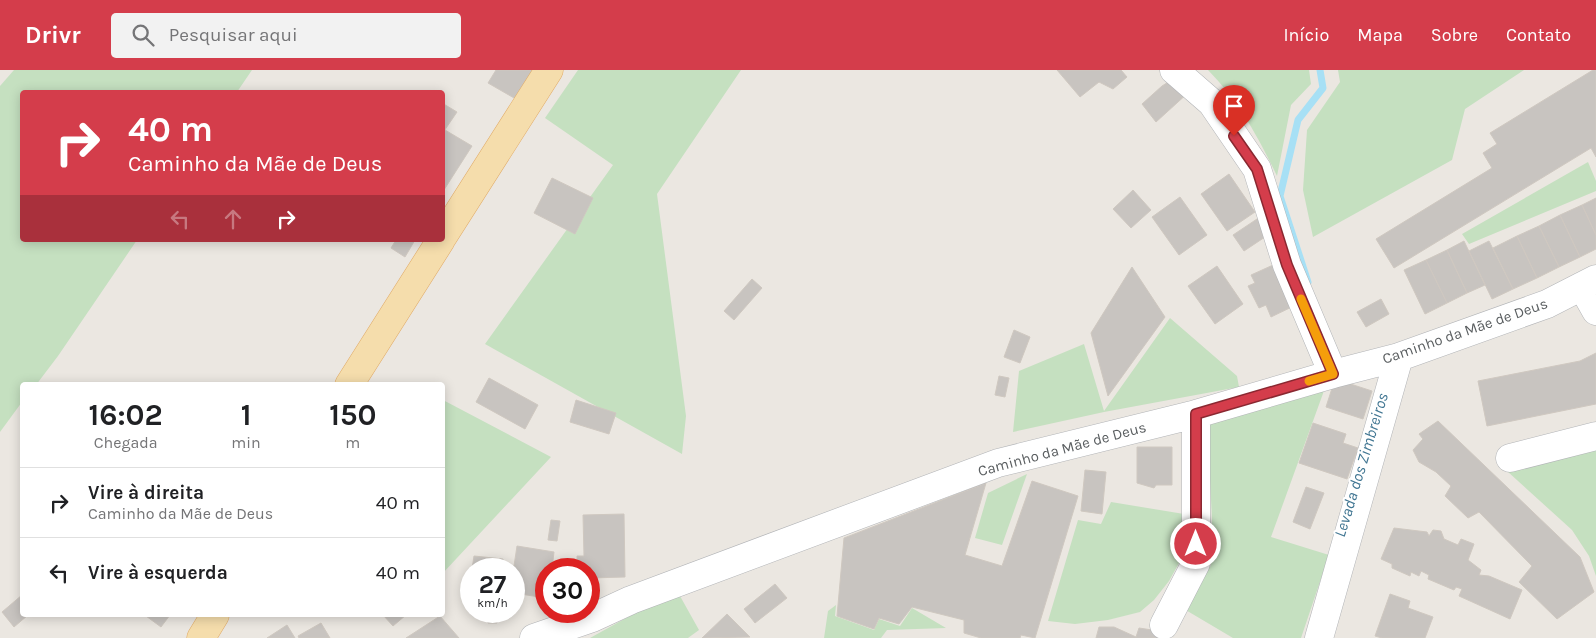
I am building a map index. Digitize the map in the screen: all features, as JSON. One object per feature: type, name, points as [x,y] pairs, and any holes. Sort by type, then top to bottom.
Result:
[{"type":"main road","points":[[445,234],[549,70]]},
{"type":"main road","points":[[351,382],[440,242]]},
{"type":"main road","points":[[202,638],[214,617]]},
{"type":"street","points":[[1174,70],[1212,103],[1257,169],[1287,265],[1333,374]]},
{"type":"street","points":[[1589,283],[1596,311]]},
{"type":"street","name":"Caminho da Mãe de Deus","points":[[534,638],[592,618],[640,597],[998,463],[1196,414],[1399,357],[1547,304],[1589,283]]},
{"type":"street","points":[[1318,638],[1399,357]]},
{"type":"street","points":[[1164,625],[1196,563],[1196,414]]},
{"type":"street","points":[[1510,458],[1596,436]]},
{"type":"green space","points":[[14,70],[252,70],[238,90],[20,90],[20,242],[136,242],[38,382],[20,382],[20,405],[0,432],[0,86]]},
{"type":"green space","points":[[578,70],[741,70],[657,194],[686,416],[682,454],[485,344],[613,165],[545,118]]},
{"type":"green space","points":[[1208,70],[1309,70],[1311,84],[1291,105],[1277,176],[1239,107]]},
{"type":"green space","points":[[1338,70],[1524,70],[1465,109],[1452,160],[1313,237],[1303,190],[1307,130],[1340,82]]},
{"type":"green space","points":[[1588,162],[1596,181],[1596,191],[1469,244],[1462,234]]},
{"type":"green space","points":[[1170,318],[1237,376],[1239,387],[1104,412],[1013,432],[1019,371],[1084,344],[1104,411]]},
{"type":"green space","points":[[1325,388],[1271,537],[1329,555],[1301,638],[1233,638],[1184,609],[1211,565],[1212,519],[1207,421]]},
{"type":"green space","points":[[445,401],[551,457],[445,571]]},
{"type":"green space","points":[[1596,448],[1596,576],[1589,556],[1572,530],[1507,471]]},
{"type":"green space","points":[[1027,474],[1002,545],[975,538],[988,493]]},
{"type":"green space","points":[[1111,502],[1184,514],[1185,542],[1179,563],[1169,581],[1154,600],[1140,612],[1108,620],[1075,624],[1048,621],[1078,520],[1101,524]]},
{"type":"green space","points":[[680,596],[699,630],[688,638],[590,638],[637,612]]},
{"type":"green space","points":[[836,605],[835,616],[874,630],[879,619],[900,626],[912,608],[946,628],[887,630],[881,638],[824,638],[828,611]]},
{"type":"building","points":[[496,70],[539,70],[521,102],[488,83]]},
{"type":"building","points":[[1057,70],[1121,70],[1127,77],[1113,89],[1099,82],[1080,97]]},
{"type":"building","points":[[1593,70],[1596,70],[1596,157],[1591,148],[1394,268],[1376,239],[1492,168],[1483,153],[1497,144],[1490,133]]},
{"type":"building","points":[[1170,81],[1189,92],[1156,122],[1142,104]]},
{"type":"building","points":[[445,105],[457,112],[445,130]]},
{"type":"building","points":[[445,130],[472,146],[445,188]]},
{"type":"building","points":[[1229,174],[1255,212],[1227,231],[1201,194]]},
{"type":"building","points":[[552,178],[593,198],[575,234],[534,213]]},
{"type":"building","points":[[1133,190],[1151,210],[1131,228],[1113,209]]},
{"type":"building","points":[[1180,197],[1207,235],[1179,255],[1152,217]]},
{"type":"building","points":[[1596,198],[1596,235],[1582,205]]},
{"type":"building","points":[[1582,205],[1596,235],[1596,249],[1580,257],[1560,215]]},
{"type":"building","points":[[1560,215],[1580,257],[1559,267],[1539,226]]},
{"type":"building","points":[[1260,217],[1271,233],[1244,251],[1233,235]]},
{"type":"building","points":[[1539,226],[1559,267],[1537,278],[1517,236]]},
{"type":"building","points":[[1517,236],[1537,278],[1513,289],[1493,248]]},
{"type":"building","points":[[1464,241],[1485,285],[1467,293],[1447,250]]},
{"type":"building","points":[[1489,241],[1513,289],[1492,299],[1469,251]]},
{"type":"building","points":[[395,242],[414,242],[405,257],[391,248]]},
{"type":"building","points":[[1447,250],[1467,293],[1447,303],[1426,260]]},
{"type":"building","points":[[1426,260],[1447,303],[1425,314],[1404,270]]},
{"type":"building","points":[[1282,261],[1302,302],[1271,317],[1266,305],[1259,308],[1248,286],[1255,283],[1251,275]]},
{"type":"building","points":[[1217,266],[1243,304],[1215,324],[1188,286]]},
{"type":"building","points":[[1132,267],[1165,317],[1108,396],[1091,333]]},
{"type":"building","points":[[752,279],[762,288],[734,320],[724,311]]},
{"type":"building","points":[[1381,299],[1389,314],[1366,327],[1357,312]]},
{"type":"building","points":[[1014,330],[1030,337],[1020,363],[1004,357]]},
{"type":"building","points":[[1596,353],[1596,404],[1487,426],[1478,381],[1580,361]]},
{"type":"building","points":[[999,376],[1009,378],[1005,397],[995,395]]},
{"type":"building","points":[[489,378],[538,405],[525,429],[476,402]]},
{"type":"building","points":[[1335,379],[1372,391],[1363,419],[1326,407]]},
{"type":"building","points":[[576,400],[616,413],[609,434],[570,422]]},
{"type":"building","points":[[1438,421],[1580,557],[1594,592],[1557,619],[1519,582],[1532,566],[1479,512],[1468,518],[1445,496],[1451,486],[1436,472],[1419,462],[1413,450],[1423,439],[1419,434]]},
{"type":"building","points":[[1313,423],[1346,434],[1343,443],[1358,448],[1347,479],[1299,463]]},
{"type":"building","points":[[1137,447],[1172,447],[1172,485],[1156,485],[1154,488],[1137,483]]},
{"type":"building","points":[[1085,470],[1106,472],[1102,514],[1081,511]]},
{"type":"building","points":[[1032,481],[1078,496],[1035,638],[1021,635],[1020,638],[981,638],[964,633],[964,620],[912,607],[899,624],[879,618],[874,629],[837,616],[844,538],[986,483],[965,555],[1002,566]]},
{"type":"building","points":[[1306,487],[1324,493],[1310,529],[1293,522]]},
{"type":"building","points":[[624,514],[625,577],[600,578],[600,558],[577,558],[577,556],[584,556],[583,515]]},
{"type":"building","points":[[551,520],[560,521],[557,541],[548,540]]},
{"type":"building","points":[[1394,528],[1427,532],[1429,536],[1433,530],[1441,531],[1444,539],[1458,545],[1461,539],[1474,544],[1468,560],[1481,570],[1479,575],[1489,576],[1522,590],[1510,619],[1459,596],[1462,589],[1456,587],[1454,590],[1428,579],[1429,575],[1421,571],[1419,576],[1411,572],[1410,576],[1392,568],[1392,564],[1381,559]]},
{"type":"building","points":[[517,546],[554,552],[553,558],[535,558],[535,596],[525,595],[525,558],[515,558]]},
{"type":"building","points":[[474,556],[493,558],[474,558]]},
{"type":"building","points":[[775,584],[787,598],[755,623],[744,609]]},
{"type":"building","points":[[1390,594],[1410,601],[1408,608],[1433,617],[1425,638],[1382,638],[1375,636]]},
{"type":"building","points":[[20,597],[20,617],[26,617],[14,627],[2,612]]},
{"type":"building","points":[[727,614],[750,637],[702,638]]},
{"type":"building","points":[[147,617],[168,617],[161,627]]},
{"type":"building","points":[[385,617],[404,617],[393,626]]},
{"type":"building","points":[[441,617],[459,638],[406,638]]},
{"type":"building","points":[[321,623],[330,638],[299,638],[298,636]]},
{"type":"building","points":[[287,625],[295,638],[267,638]]},
{"type":"building","points":[[1099,627],[1114,627],[1136,637],[1139,628],[1152,630],[1168,638],[1096,638]]},
{"type":"waterway","name":"Levada dos Zimbreiros","points":[[1308,282],[1280,196],[1298,120],[1323,88],[1320,70]]},
{"type":"slow traffic","points":[[1301,299],[1333,374],[1309,381]]},
{"type":"route","points":[[1196,544],[1196,414],[1333,374],[1287,265],[1257,169],[1234,136]]}]
